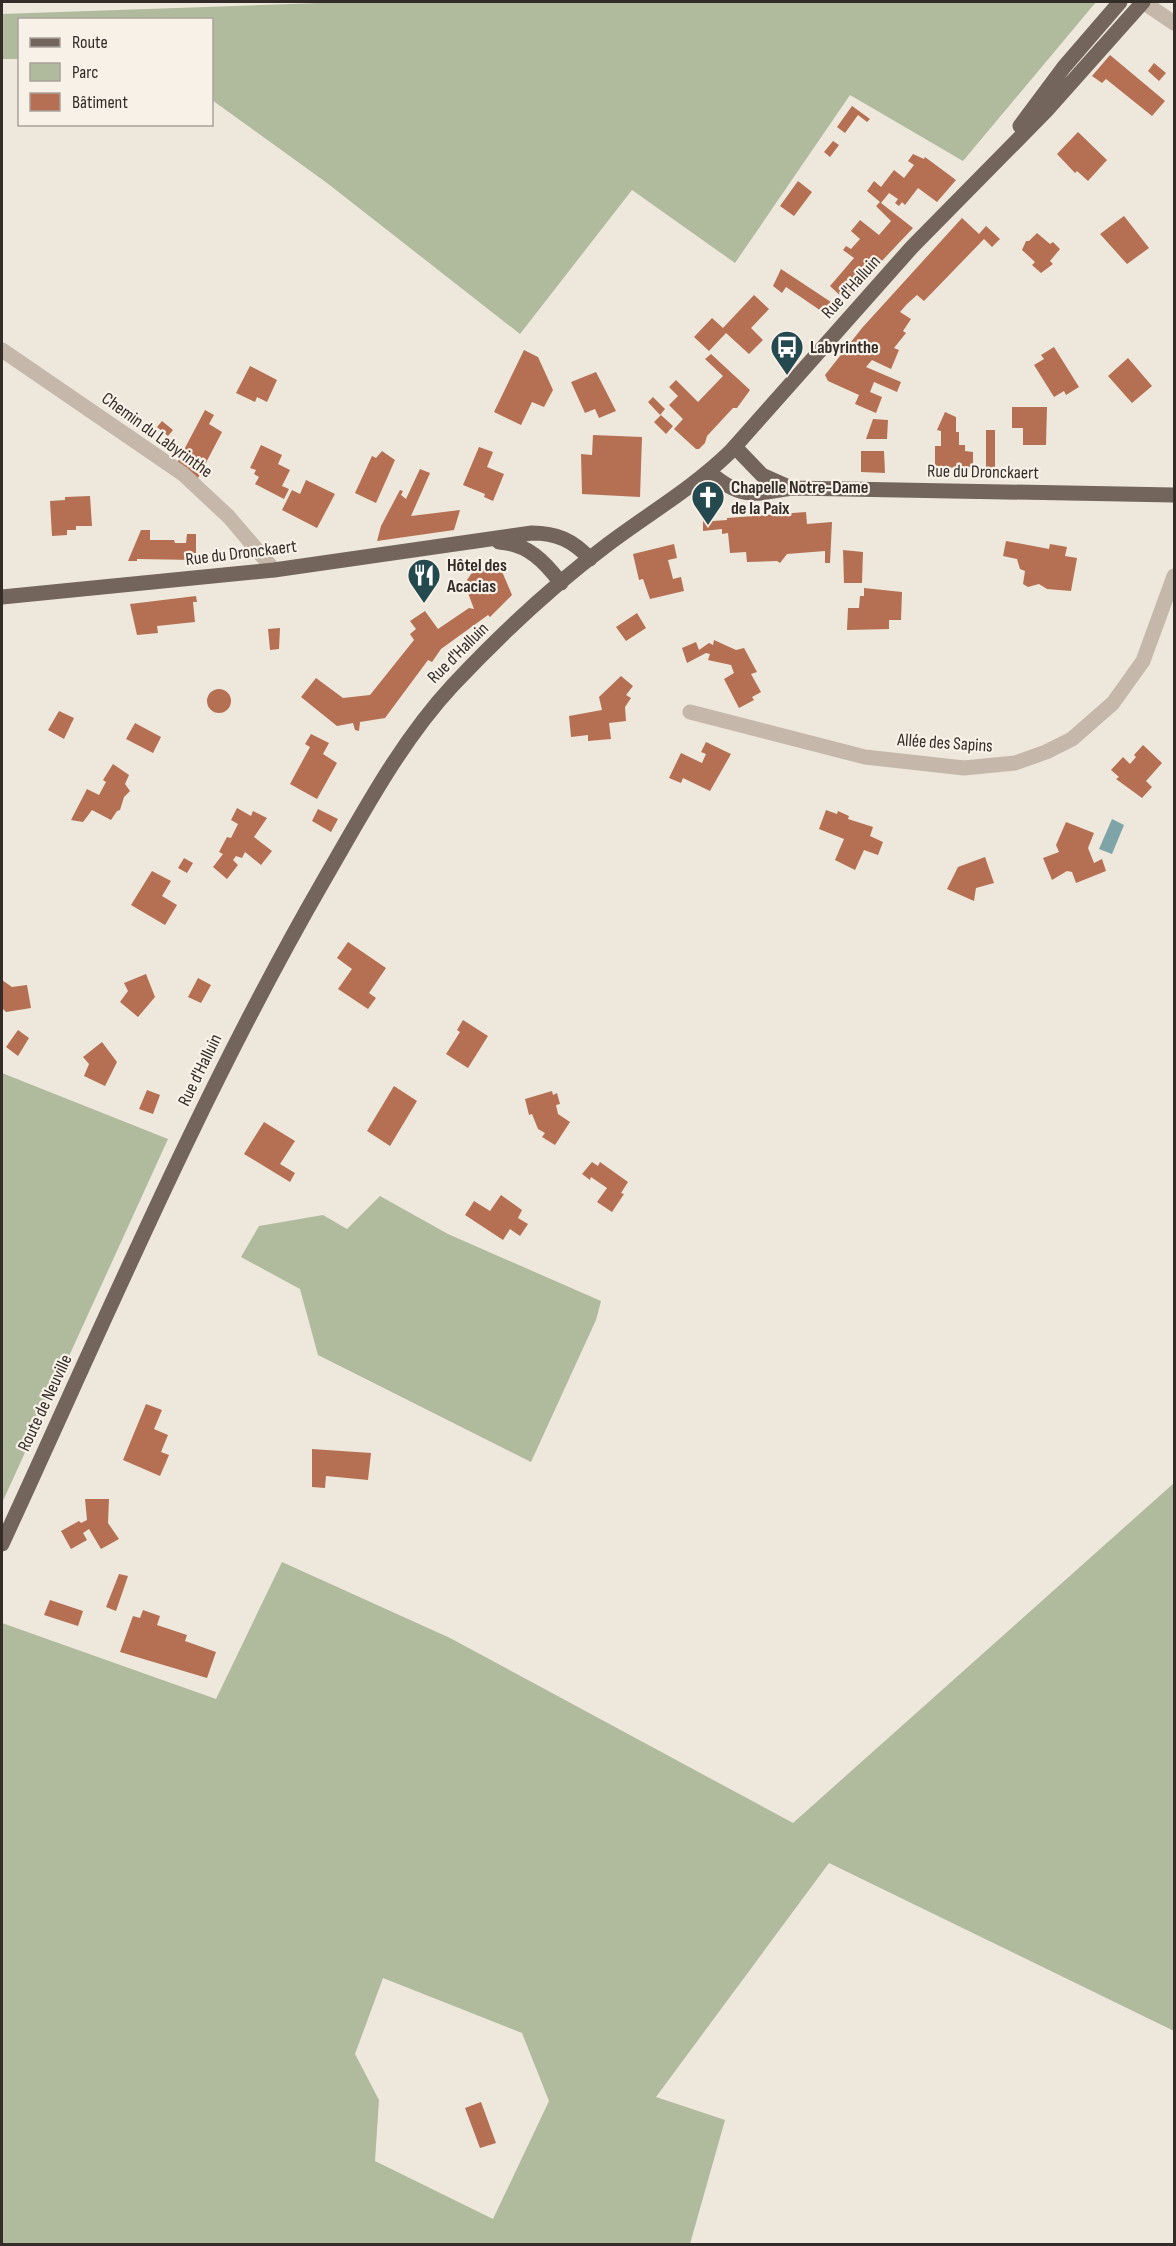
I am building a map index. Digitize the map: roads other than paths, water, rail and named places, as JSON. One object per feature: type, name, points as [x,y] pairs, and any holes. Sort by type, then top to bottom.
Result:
[{"type":"main road","name":"Rue d'Halluin","points":[[978,178],[1120,2]]},
{"type":"main road","name":"Rue d'Halluin","points":[[125,1279],[240,1032],[284,949],[382,782],[419,726],[453,685],[561,584],[590,559],[709,472],[735,447],[897,264],[978,178],[1046,111],[1143,2]]},
{"type":"main road","name":"Rue du Dronckaert","points":[[735,447],[762,475],[776,484],[792,488]]},
{"type":"main road","name":"Rue du Dronckaert","points":[[709,472],[725,485],[743,494],[762,494],[792,488],[1174,495]]},
{"type":"main road","name":"Rue du Dronckaert","points":[[2,597],[274,570],[484,542],[502,536],[547,533],[566,539],[590,559]]},
{"type":"main road","name":"Rue du Dronckaert","points":[[484,542],[517,544],[530,550],[561,584]]},
{"type":"main road","name":"Route de Neuville","points":[[2,1544],[125,1279]]},
{"type":"street","points":[[1143,2],[1174,23]]},
{"type":"street","name":"Chemin du Labyrinthe","points":[[2,350],[183,474],[229,517],[274,570]]},
{"type":"street","name":"Allée des Sapins","points":[[690,712],[865,757],[964,768],[1015,763],[1065,742],[1087,727],[1113,704],[1143,661],[1174,576]]},
{"type":"water","points":[[1112,819],[1124,825],[1112,854],[1099,849]]},
{"type":"place","name":"Labyrinthe","points":[[787,376]]},
{"type":"place","name":"Chapelle Notre-Dame de la Paix","points":[[708,526]]},
{"type":"place","name":"Hôtel des Acacias","points":[[424,604]]}]
